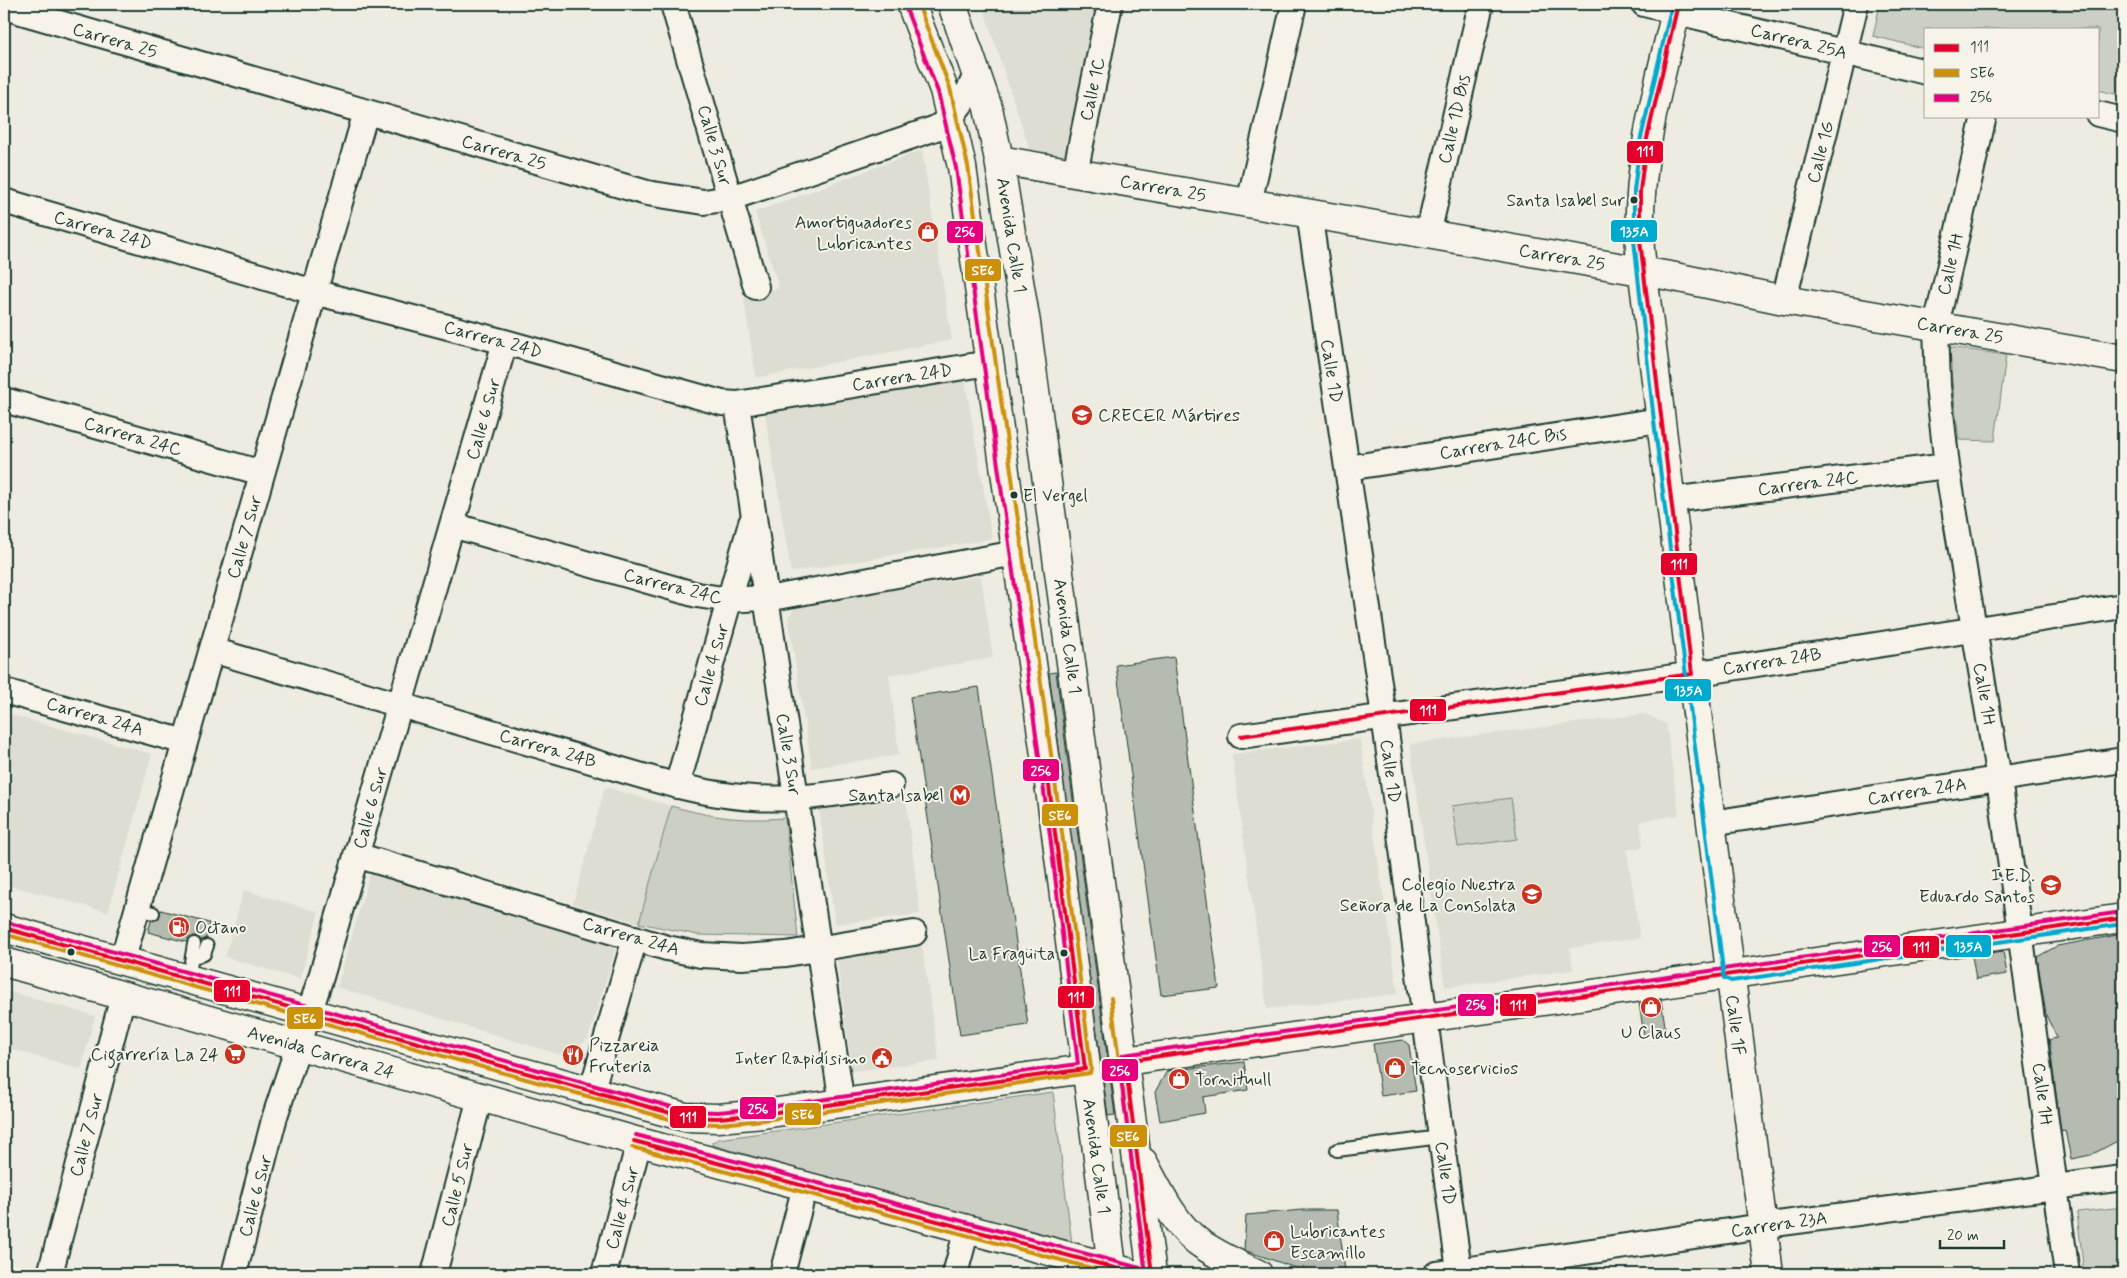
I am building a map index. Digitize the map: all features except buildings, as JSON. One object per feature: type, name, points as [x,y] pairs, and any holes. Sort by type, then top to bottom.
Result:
[{"type":"main road","name":"Avenida Calle 1","points":[[911,4],[933,58],[951,116],[962,167],[1113,1271]]},
{"type":"main road","name":"Avenida Calle 1","points":[[952,4],[977,72],[999,160],[1026,323],[1152,1274]]},
{"type":"main road","name":"Calle 1F","points":[[1677,8],[1646,143],[1642,170],[1640,215],[1642,271],[1710,823],[1769,1274]]},
{"type":"main road","name":"Carrera 25","points":[[999,160],[1642,271],[1784,300],[2123,359]]},
{"type":"main road","points":[[1125,1061],[2123,918]]},
{"type":"main road","name":"Avenida Carrera 24","points":[[4,928],[122,962],[192,960],[308,1014],[668,1114],[698,1118],[763,1114],[842,1104],[1085,1069]]},
{"type":"main road","name":"Avenida Carrera 24","points":[[4,962],[639,1142],[967,1229],[1113,1271],[1138,1274]]},
{"type":"main road","points":[[1136,1148],[1171,1210],[1190,1234],[1211,1250],[1258,1274]]},
{"type":"street","name":"Calle 3 Sur","points":[[673,4],[756,286]]},
{"type":"street","name":"Calle 1C","points":[[1075,173],[1110,4]]},
{"type":"street","points":[[1249,203],[1294,4]]},
{"type":"street","name":"Calle 1D Bis","points":[[1428,234],[1481,4]]},
{"type":"street","name":"Carrera 25A","points":[[1644,4],[1677,8],[1924,72]]},
{"type":"street","name":"Calle 1G","points":[[1784,300],[1856,4]]},
{"type":"street","name":"Carrera 25","points":[[10,7],[647,193],[704,202],[731,198],[936,128],[947,122],[968,92],[977,72]]},
{"type":"street","name":"Calle 7 Sur","points":[[122,962],[145,911],[186,742],[366,112]]},
{"type":"street","points":[[2100,114],[2123,120]]},
{"type":"street","name":"Calle 1H","points":[[1984,118],[1936,326],[1938,386],[1947,466],[1999,778],[2066,1274]]},
{"type":"street","name":"Carrera 24D","points":[[4,201],[314,292],[505,342],[707,401],[736,404],[989,363]]},
{"type":"street","name":"Calle 1D","points":[[1308,214],[1384,716],[1459,1270]]},
{"type":"street","name":"Calle 6 Sur","points":[[234,1274],[275,1116],[356,855],[505,342]]},
{"type":"street","name":"Carrera 24C","points":[[4,400],[262,473]]},
{"type":"street","name":"Calle 3 Sur","points":[[736,404],[842,1104]]},
{"type":"street","name":"Carrera 24C Bis","points":[[1347,468],[1660,420]]},
{"type":"street","name":"Carrera 24C","points":[[1670,500],[1947,466]]},
{"type":"street","name":"Calle 4 Sur","points":[[677,786],[753,515]]},
{"type":"street","name":"Carrera 24C","points":[[452,525],[697,595],[729,600],[765,598],[1016,553]]},
{"type":"street","name":"Carrera 24B","points":[[1241,736],[1692,674],[2123,606]]},
{"type":"street","name":"Carrera 24B","points":[[212,650],[677,786],[716,794],[755,798],[796,798],[891,786]]},
{"type":"street","name":"Carrera 24A","points":[[4,690],[186,742]]},
{"type":"street","name":"Carrera 24A","points":[[1710,823],[2123,760]]},
{"type":"street","name":"Carrera 24A","points":[[356,855],[701,956],[742,957],[786,954],[914,934]]},
{"type":"street","points":[[592,1092],[635,938]]},
{"type":"street","name":"Calle 7 Sur","points":[[50,1274],[123,996]]},
{"type":"street","name":"Calle 5 Sur","points":[[434,1274],[480,1097]]},
{"type":"street","name":"Calle 4 Sur","points":[[604,1274],[639,1142]]},
{"type":"street","name":"Carrera 23A","points":[[1436,1274],[1763,1226],[2123,1178]]},
{"type":"street","points":[[782,1274],[805,1186]]},
{"type":"street","points":[[955,1274],[967,1229]]},
{"type":"lane","points":[[192,960],[204,954],[207,946]]},
{"type":"lane","points":[[1337,1150],[1441,1137]]},
{"type":"shaded area","points":[[982,4],[1096,4],[1064,158],[1030,151]]},
{"type":"shaded area","points":[[1880,4],[2123,4],[2123,96],[2100,90],[2100,28],[1924,28],[1924,49],[1873,36]]},
{"type":"shaded area","points":[[922,150],[952,340],[756,378],[744,299],[779,288],[755,212]]},
{"type":"shaded area","points":[[1948,347],[2006,355],[1995,441],[1959,440]]},
{"type":"shaded area","points":[[965,380],[992,539],[791,572],[765,413]]},
{"type":"shaded area","points":[[981,576],[993,658],[889,675],[899,755],[812,768],[788,617],[797,605]]},
{"type":"shaded area","points":[[4,713],[152,754],[108,912],[4,884]]},
{"type":"shaded area","name":"Colegio Nuestra Señora de La Consolata","points":[[1645,714],[1666,724],[1679,815],[1640,821],[1643,847],[1627,850],[1640,938],[1570,948],[1573,970],[1445,987],[1410,744]]},
{"type":"shaded area","points":[[1360,739],[1398,994],[1267,1009],[1232,754]]},
{"type":"shaded area","points":[[605,787],[671,806],[639,923],[573,904]]},
{"type":"shaded area","points":[[906,798],[920,914],[835,924],[819,808]]},
{"type":"shaded area","points":[[1511,798],[1517,839],[1458,847],[1452,806]]},
{"type":"shaded area","points":[[671,806],[728,818],[785,818],[798,937],[698,935],[639,923]]},
{"type":"shaded area","points":[[371,870],[618,941],[588,1039],[565,1056],[337,987]]},
{"type":"shaded area","points":[[244,890],[319,912],[300,979],[225,957]]},
{"type":"shaded area","points":[[922,946],[939,1061],[852,1071],[837,960]]},
{"type":"shaded area","points":[[4,990],[95,1016],[81,1069],[4,1047]]},
{"type":"shaded area","points":[[1053,1092],[1072,1244],[712,1145],[712,1142],[719,1139]]},
{"type":"shaded area","points":[[2123,1207],[2123,1274],[2084,1274],[2077,1212]]},
{"type":"transit line","name":"SE6","points":[[4,934],[684,1123],[719,1124],[764,1120],[1090,1073],[1091,1068],[1061,825],[968,166],[950,88],[918,4]]},
{"type":"transit line","name":"135A","points":[[1672,4],[1640,142],[1634,191],[1634,240],[1654,421],[1724,978],[1731,981],[2123,924]]},
{"type":"transit line","name":"111","points":[[1241,736],[1692,674],[1640,240],[1640,191],[1646,143],[1678,4]]},
{"type":"transit line","name":"256","points":[[6,922],[686,1111],[718,1112],[762,1108],[1078,1064],[1049,827],[956,168],[938,92],[905,6]]},
{"type":"transit line","name":"111","points":[[4,928],[685,1117],[718,1118],[763,1114],[1085,1069],[1046,762]]},
{"type":"transit line","name":"256","points":[[1146,1274],[1119,1062],[1123,1055],[2122,912]]},
{"type":"transit line","name":"111","points":[[1152,1274],[1125,1061],[2123,918]]},
{"type":"transit line","name":"SE6","points":[[1111,998],[1146,1274]]},
{"type":"transit line","name":"256","points":[[636,1135],[1140,1268]]},
{"type":"transit line","name":"111","points":[[634,1141],[1138,1274]]},
{"type":"transit line","name":"SE6","points":[[632,1147],[1114,1274]]},
{"type":"place","name":"Santa Isabel sur","points":[[1634,200]]},
{"type":"place","name":"Amortiguadores Lubricantes","points":[[928,232]]},
{"type":"place","name":"CRECER Mártires","points":[[1082,415]]},
{"type":"place","name":"El Vergel","points":[[1014,495]]},
{"type":"place","name":"Santa Isabel","points":[[960,795]]},
{"type":"place","name":"I.E.D. Eduardo Santos","points":[[2051,885]]},
{"type":"place","name":"Colegio Nuestra Señora de La Consolata","points":[[1532,894]]},
{"type":"place","name":"Octano","points":[[179,927]]},
{"type":"place","name":"La Fragüita","points":[[1064,953]]},
{"type":"place","name":"U Claus","points":[[1651,1007]]},
{"type":"place","name":"Cigarrería La 24","points":[[235,1054]]},
{"type":"place","name":"Pizzareia Fruteria","points":[[573,1055]]},
{"type":"place","name":"Inter Rapidísimo","points":[[882,1058]]},
{"type":"place","name":"Tecnoservicios","points":[[1395,1068]]},
{"type":"place","name":"Tornituull","points":[[1179,1079]]},
{"type":"place","name":"Lubricantes Escamillo","points":[[1274,1241]]}]
